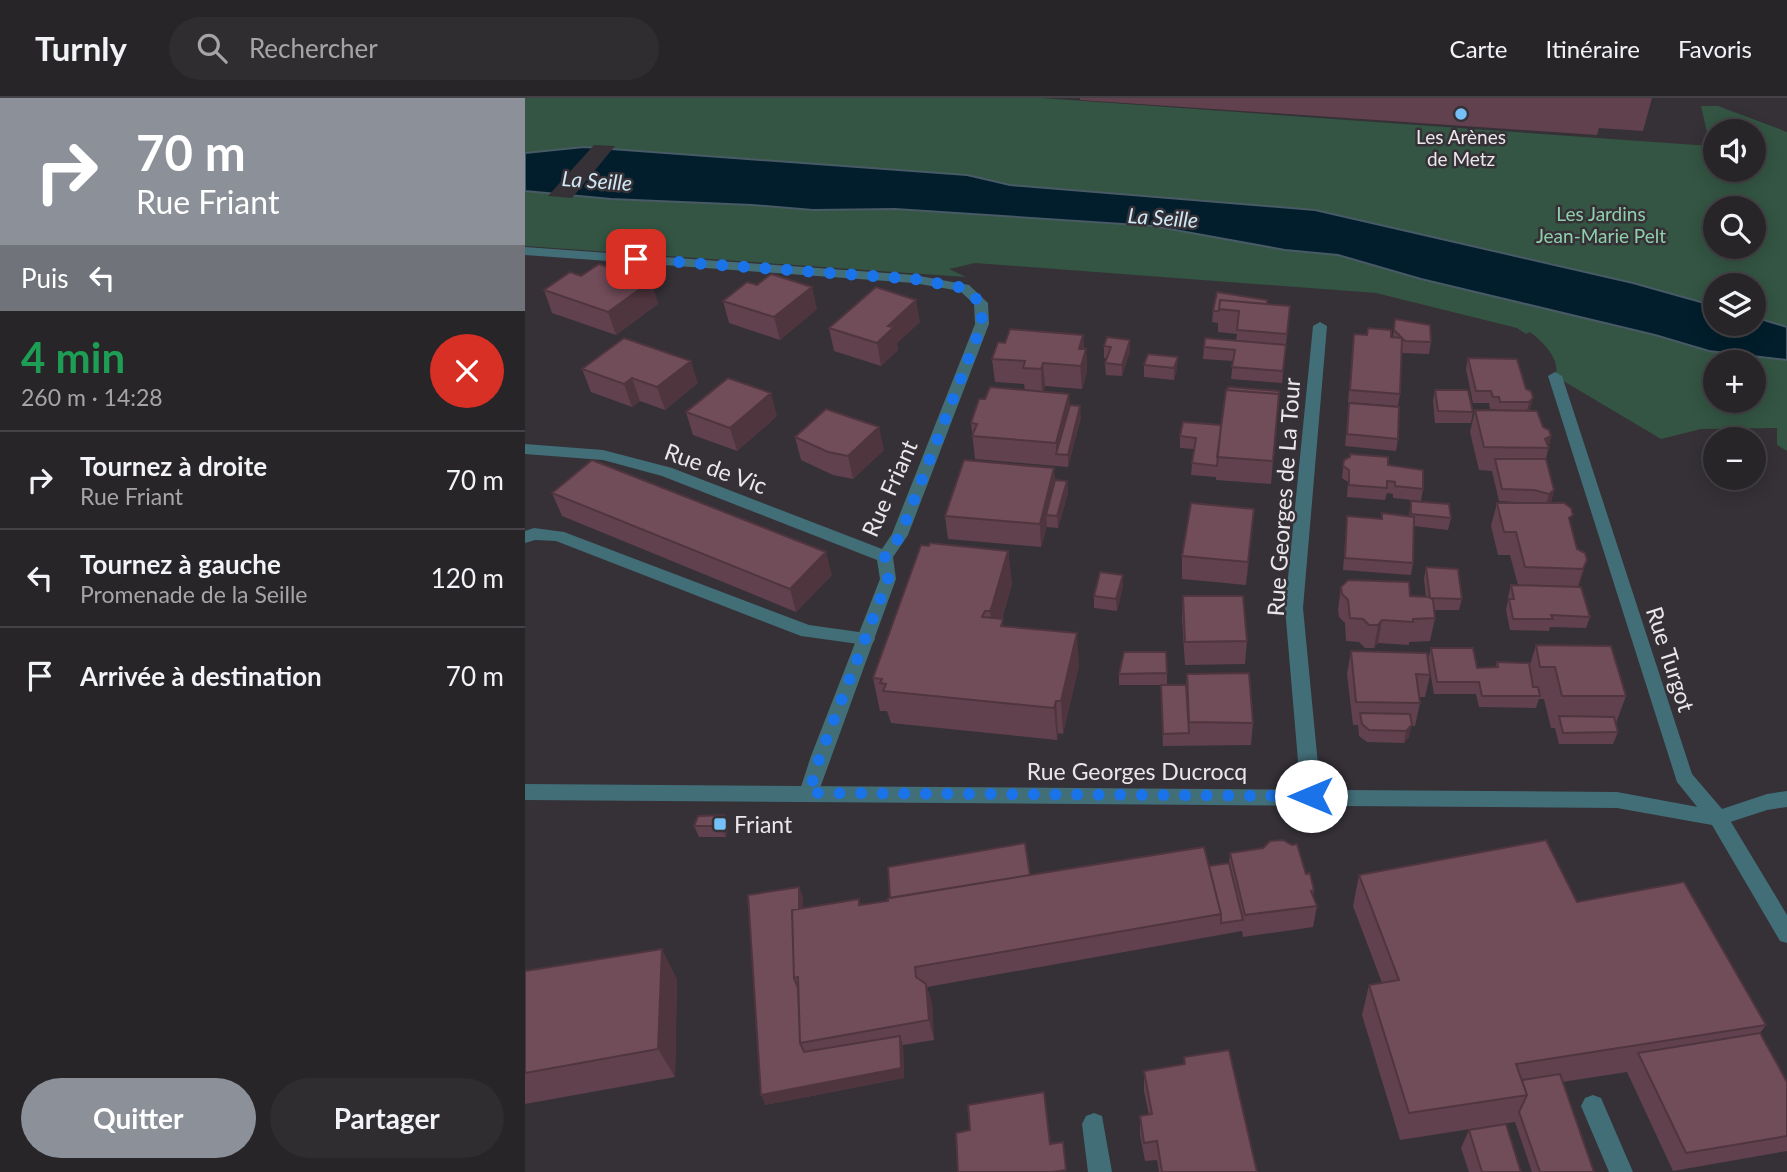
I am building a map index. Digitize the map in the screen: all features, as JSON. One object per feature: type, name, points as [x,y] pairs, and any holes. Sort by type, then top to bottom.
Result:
[{"type":"street","name":"Rue Friant","points":[[525,251],[914,279],[964,288],[981,303],[982,324],[900,536],[885,557],[888,579],[820,756],[809,793]]},
{"type":"street","name":"Rue Georges de La Tour","points":[[1311,796],[1294,608],[1320,326]]},
{"type":"street","name":"Rue Turgot","points":[[1555,376],[1679,765],[1684,777],[1718,818],[1787,934]]},
{"type":"street","name":"Rue de Vic","points":[[525,449],[603,455],[667,472],[885,557]]},
{"type":"street","points":[[525,537],[534,534],[558,536],[807,631],[866,639]]},
{"type":"street","name":"Rue Georges Ducrocq","points":[[525,792],[1617,800],[1718,818],[1767,802],[1787,799]]},
{"type":"street","points":[[1593,1106],[1621,1172]]},
{"type":"street","points":[[1094,1124],[1100,1172]]},
{"type":"green space","name":"Les Jardins Jean-Marie Pelt","points":[[525,98],[1042,98],[1703,145],[1703,182],[1766,182],[1766,124],[1787,132],[1787,327],[1766,323],[1766,273],[1703,273],[1703,321],[1655,335],[1706,350],[1703,350],[1703,413],[1766,413],[1766,358],[1787,360],[1787,451],[1777,445],[1777,428],[1703,427],[1661,439],[1555,376],[1556,364],[1553,357],[1530,332],[1526,334],[1517,328],[1376,293],[975,263],[949,269],[966,277],[525,246]]},
{"type":"green space","name":"Les Jardins Jean-Marie Pelt","points":[[1701,106],[1718,106],[1752,119],[1704,119]]},
{"type":"water","name":"La Seille","points":[[584,147],[967,175],[1010,185],[1315,210],[1633,283],[1703,303],[1703,336],[1766,336],[1766,321],[1787,327],[1787,360],[1766,358],[1766,350],[1706,350],[1655,335],[1421,279],[1338,255],[1285,250],[1153,226],[895,209],[813,210],[611,199],[525,191],[525,153]]},
{"type":"pier","points":[[594,145],[615,146],[572,198],[548,196]]},
{"type":"building","points":[[599,264],[651,281],[608,312],[544,290],[570,272],[581,276]]},
{"type":"building","points":[[771,274],[812,287],[774,317],[723,301],[747,282],[757,285]]},
{"type":"building","points":[[876,287],[916,300],[888,326],[894,327],[877,343],[829,328]]},
{"type":"building","points":[[1217,292],[1267,300],[1267,304],[1220,300],[1219,311],[1213,311]]},
{"type":"building","points":[[1220,300],[1290,306],[1287,334],[1237,330],[1239,311],[1219,309]]},
{"type":"building","points":[[1395,319],[1430,325],[1431,342],[1405,341],[1394,330]]},
{"type":"building","points":[[1368,328],[1391,330],[1391,337],[1402,338],[1400,394],[1350,390],[1354,334],[1367,335]]},
{"type":"building","points":[[1010,329],[1083,335],[1079,349],[1086,349],[1081,366],[1043,363],[1041,369],[1023,368],[1025,361],[992,359],[998,342],[1005,343]]},
{"type":"building","points":[[1107,337],[1130,340],[1122,365],[1105,363],[1111,347],[1104,346]]},
{"type":"building","points":[[624,338],[691,361],[657,387],[632,378],[624,384],[582,369]]},
{"type":"building","points":[[1205,338],[1286,345],[1283,371],[1232,367],[1235,350],[1204,347]]},
{"type":"building","points":[[1148,354],[1178,357],[1174,368],[1144,365]]},
{"type":"building","points":[[1468,358],[1517,359],[1526,389],[1531,391],[1533,398],[1529,402],[1500,402],[1499,397],[1493,397],[1491,391],[1476,391]]},
{"type":"building","points":[[728,378],[771,393],[730,428],[686,412]]},
{"type":"building","points":[[990,387],[1069,394],[1056,443],[972,436],[977,424],[971,423],[979,399],[985,399]]},
{"type":"building","points":[[1228,387],[1279,391],[1279,394],[1227,390]]},
{"type":"building","points":[[1226,390],[1279,394],[1273,461],[1217,457]]},
{"type":"building","points":[[1435,390],[1468,390],[1473,412],[1438,411]]},
{"type":"building","points":[[1349,403],[1399,407],[1398,439],[1347,434]]},
{"type":"building","points":[[1070,405],[1080,406],[1068,455],[1056,454]]},
{"type":"building","points":[[826,409],[879,427],[848,456],[828,452],[795,437]]},
{"type":"building","points":[[1475,410],[1537,411],[1543,427],[1549,430],[1551,436],[1545,439],[1549,448],[1484,447]]},
{"type":"building","points":[[1183,422],[1221,425],[1217,466],[1192,463],[1196,438],[1180,436]]},
{"type":"building","points":[[1350,454],[1388,457],[1388,465],[1423,470],[1423,489],[1395,486],[1395,482],[1387,481],[1387,488],[1349,485],[1349,470],[1343,466],[1344,460],[1350,457]]},
{"type":"building","points":[[1495,459],[1546,459],[1554,490],[1549,494],[1534,490],[1502,489]]},
{"type":"building","points":[[592,460],[826,552],[790,589],[552,493]]},
{"type":"building","points":[[964,460],[1054,468],[1040,524],[945,516]]},
{"type":"building","points":[[1055,480],[1067,481],[1057,516],[1046,515]]},
{"type":"building","points":[[1411,501],[1449,504],[1451,518],[1411,514]]},
{"type":"building","points":[[1191,503],[1254,509],[1248,562],[1182,556]]},
{"type":"building","points":[[1497,503],[1564,503],[1571,508],[1573,515],[1569,518],[1577,549],[1585,553],[1587,560],[1583,569],[1525,567],[1516,532],[1504,532]]},
{"type":"building","points":[[1382,513],[1414,517],[1413,563],[1345,558],[1347,516],[1382,519]]},
{"type":"building","points":[[930,543],[1008,551],[992,606],[982,617],[1003,619],[1001,626],[1077,633],[1061,701],[1056,701],[1054,708],[883,691],[886,684],[880,683],[882,679],[873,678],[921,545],[929,546]]},
{"type":"building","points":[[1426,567],[1458,569],[1462,599],[1430,598]]},
{"type":"building","points":[[1100,572],[1123,575],[1116,599],[1094,596]]},
{"type":"building","points":[[1348,580],[1409,582],[1410,596],[1429,597],[1433,600],[1435,618],[1413,619],[1413,622],[1382,620],[1378,625],[1369,625],[1363,619],[1350,618],[1348,600],[1342,594],[1341,587]]},
{"type":"building","points":[[1511,585],[1581,587],[1590,617],[1551,615],[1553,619],[1513,619],[1509,599],[1514,599]]},
{"type":"building","points":[[1183,596],[1243,596],[1247,641],[1185,642]]},
{"type":"building","points":[[1536,645],[1611,646],[1626,696],[1562,696],[1555,667],[1540,667]]},
{"type":"building","points":[[1431,648],[1473,648],[1477,668],[1498,667],[1497,662],[1529,663],[1533,687],[1538,687],[1540,696],[1482,696],[1479,682],[1437,682]]},
{"type":"building","points":[[1351,651],[1427,653],[1430,675],[1416,674],[1420,703],[1356,702]]},
{"type":"building","points":[[1124,652],[1166,652],[1167,673],[1119,674]]},
{"type":"building","points":[[1249,673],[1253,723],[1189,722],[1187,674]]},
{"type":"building","points":[[1161,685],[1186,685],[1189,733],[1163,734]]},
{"type":"building","points":[[1360,713],[1410,714],[1412,725],[1406,731],[1369,730],[1362,724]]},
{"type":"building","points":[[1559,716],[1614,717],[1618,732],[1563,733]]},
{"type":"building","points":[[724,815],[721,826],[694,826],[698,816]]},
{"type":"building","points":[[1283,840],[1292,845],[1297,844],[1306,874],[1310,873],[1314,890],[1311,891],[1317,906],[1245,915],[1230,853],[1263,848],[1270,841]]},
{"type":"building","points":[[1546,840],[1577,902],[1684,882],[1766,1025],[1516,1064],[1527,1095],[1409,1113],[1369,985],[1399,980],[1359,875]]},
{"type":"building","points":[[1025,843],[1030,875],[890,898],[888,867]]},
{"type":"building","points":[[1204,847],[1221,914],[915,967],[916,977],[926,984],[929,1020],[800,1043],[792,910],[859,899],[859,905],[888,901],[888,898]]},
{"type":"building","points":[[1229,863],[1243,920],[1221,923],[1209,866]]},
{"type":"building","points":[[799,887],[799,909],[792,910],[794,978],[798,988],[800,1043],[804,1052],[900,1036],[901,1068],[761,1095],[748,895]]},
{"type":"building","points":[[662,949],[658,1049],[525,1073],[525,971]]},
{"type":"building","points":[[1760,1033],[1787,1082],[1787,1136],[1686,1153],[1638,1053]]},
{"type":"building","points":[[1229,1050],[1257,1172],[1162,1172],[1157,1141],[1144,1143],[1140,1116],[1152,1114],[1144,1071],[1185,1064],[1184,1057]]},
{"type":"building","points":[[1560,1074],[1594,1172],[1540,1172],[1519,1112],[1527,1095],[1522,1080]]},
{"type":"building","points":[[1044,1092],[1050,1144],[1063,1142],[1066,1170],[958,1172],[956,1133],[970,1130],[968,1105]]},
{"type":"building","points":[[1506,1124],[1521,1172],[1482,1172],[1469,1130]]},
{"type":"place","name":"Les Arènes de Metz","points":[[1461,114]]},
{"type":"place","name":"Friant","points":[[720,824]]},
{"type":"route","points":[[636,259],[914,279],[964,288],[981,303],[982,324],[900,536],[885,557],[888,579],[820,756],[809,793],[1311,796]]}]
